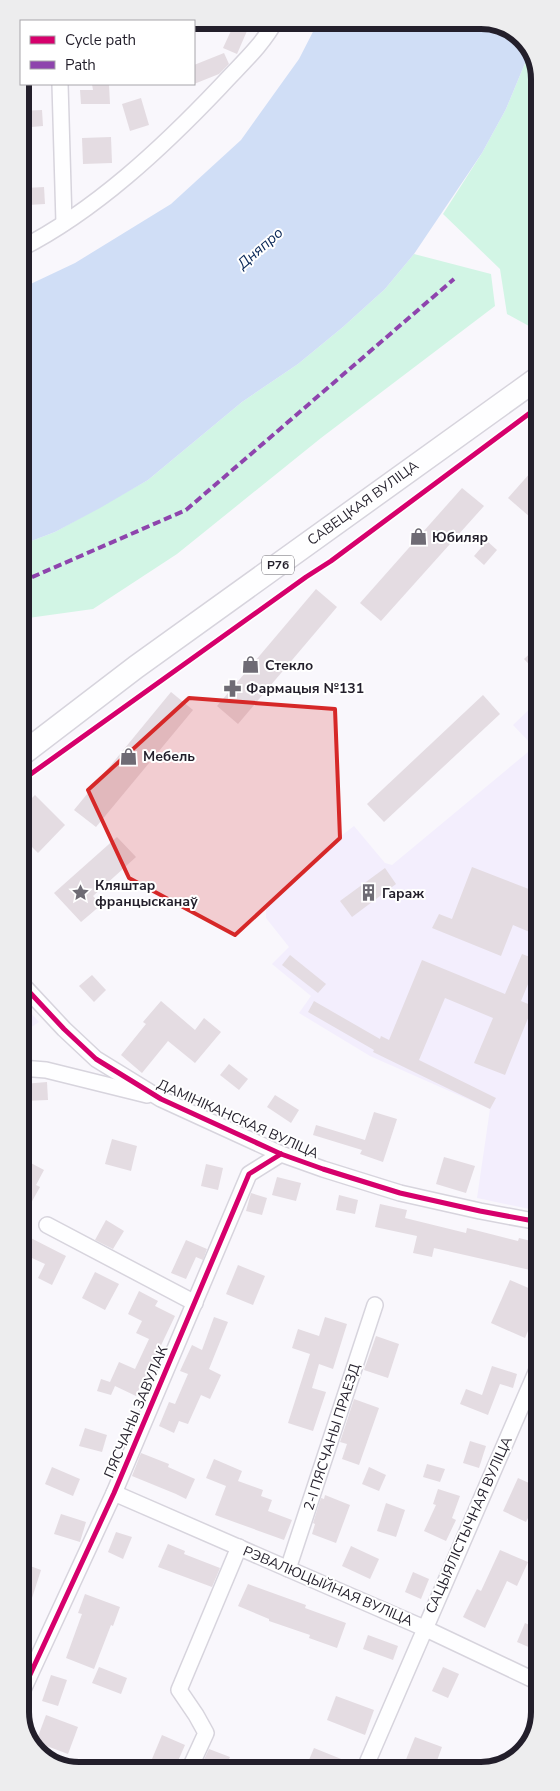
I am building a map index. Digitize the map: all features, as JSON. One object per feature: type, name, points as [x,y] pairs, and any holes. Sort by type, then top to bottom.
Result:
[{"type":"main road","name":"САВЕЦКАЯ ВУЛІЦА","points":[[29,750],[136,667],[531,383]]},
{"type":"street","points":[[29,244],[64,223],[108,190],[194,114],[266,38],[271,29]]},
{"type":"street","points":[[60,85],[64,223]]},
{"type":"street","name":"ДАМІНІКАНСКАЯ ВУЛІЦА","points":[[29,992],[64,1029],[96,1059],[161,1099],[281,1154],[400,1193],[531,1221]]},
{"type":"street","points":[[29,1069],[46,1070],[161,1099]]},
{"type":"street","name":"ПЯСЧАНЫ ЗАВУЛАК","points":[[29,1677],[114,1493],[249,1174],[281,1154]]},
{"type":"street","points":[[47,1225],[195,1303]]},
{"type":"street","name":"2-І ПЯСЧАНЫ ПРАЕЗД","points":[[288,1569],[375,1305]]},
{"type":"street","name":"САЦЫЯЛІСТЫЧНАЯ ВУЛІЦА","points":[[367,1762],[531,1384]]},
{"type":"street","name":"РЭВАЛЮЦЫЙНАЯ ВУЛІЦА","points":[[114,1493],[424,1628],[531,1679]]},
{"type":"street","points":[[193,1762],[206,1733],[179,1690],[238,1547]]},
{"type":"highlighted area","points":[[189,698],[335,709],[340,838],[235,935],[129,878],[88,790]]},
{"type":"shaded area","points":[[531,708],[531,744],[513,725]]},
{"type":"shaded area","points":[[531,749],[531,1209],[477,1198],[490,1109],[370,1056],[299,1013],[311,996],[272,964],[289,947],[266,918],[266,907],[325,848],[354,826],[385,863],[392,865]]},
{"type":"shaded area","points":[[29,1011],[39,1022],[29,1029]]},
{"type":"green space","points":[[527,59],[531,72],[531,327],[507,314],[500,269],[443,214],[482,153],[506,109]]},
{"type":"green space","points":[[414,254],[491,274],[495,306],[321,438],[177,554],[93,609],[29,618],[29,542],[55,532],[148,480],[242,402],[298,364],[385,289]]},
{"type":"water","name":"Дняпро","points":[[314,29],[484,29],[506,35],[519,46],[527,59],[506,109],[482,153],[414,254],[385,289],[298,364],[242,402],[148,480],[55,532],[29,542],[29,285],[75,263],[171,204],[241,140],[299,59]]},
{"type":"building","points":[[232,29],[248,29],[237,54],[223,48]]},
{"type":"building","points":[[224,53],[229,64],[219,74],[195,84],[195,65]]},
{"type":"building","points":[[92,85],[109,85],[110,104],[81,104],[80,90],[93,90]]},
{"type":"building","points":[[141,98],[149,125],[130,131],[122,104]]},
{"type":"building","points":[[42,110],[43,126],[29,127],[29,111]]},
{"type":"building","points":[[111,137],[112,163],[83,164],[82,138]]},
{"type":"building","points":[[44,187],[45,204],[29,205],[29,188]]},
{"type":"building","points":[[531,472],[531,516],[508,498]]},
{"type":"building","points":[[462,488],[484,506],[381,621],[360,603]]},
{"type":"building","points":[[487,541],[497,550],[484,565],[474,556]]},
{"type":"building","points":[[316,589],[337,607],[238,724],[217,706]]},
{"type":"building","points":[[531,652],[531,666],[524,659]]},
{"type":"building","points":[[171,692],[193,710],[96,827],[74,810]]},
{"type":"building","points":[[483,695],[500,714],[384,822],[367,804]]},
{"type":"building","points":[[35,795],[65,825],[38,853],[29,844],[29,801]]},
{"type":"building","points":[[117,837],[136,857],[93,896],[101,905],[81,922],[54,893]]},
{"type":"building","points":[[472,867],[531,890],[531,933],[513,925],[501,956],[432,928],[439,914],[452,919]]},
{"type":"building","name":"Гараж","points":[[385,868],[396,884],[352,917],[340,901]]},
{"type":"building","points":[[522,954],[531,957],[531,977],[521,1001],[531,1005],[531,1011],[505,1075],[474,1063],[493,1018],[445,998],[419,1060],[496,1098],[490,1109],[373,1052],[374,1050],[308,1012],[314,1001],[380,1039],[381,1036],[389,1040],[422,960],[505,994]]},
{"type":"building","points":[[290,955],[326,984],[318,993],[282,965]]},
{"type":"building","points":[[92,975],[106,990],[94,1002],[79,986]]},
{"type":"building","points":[[161,1001],[195,1030],[204,1018],[221,1032],[195,1063],[168,1041],[142,1073],[121,1055],[146,1024],[143,1022]]},
{"type":"building","points":[[229,1064],[248,1079],[239,1090],[220,1075]]},
{"type":"building","points":[[47,1082],[48,1100],[29,1101],[29,1084]]},
{"type":"building","points":[[275,1095],[299,1110],[291,1123],[267,1107]]},
{"type":"building","points":[[374,1112],[397,1119],[383,1162],[360,1154],[362,1150],[313,1135],[316,1125],[365,1140]]},
{"type":"building","points":[[112,1139],[137,1146],[131,1171],[105,1164]]},
{"type":"building","points":[[444,1157],[475,1166],[466,1193],[436,1184]]},
{"type":"building","points":[[29,1162],[44,1170],[36,1185],[40,1187],[29,1207]]},
{"type":"building","points":[[206,1164],[223,1168],[218,1190],[201,1186]]},
{"type":"building","points":[[277,1177],[301,1183],[296,1201],[272,1195]]},
{"type":"building","points":[[251,1193],[267,1198],[262,1215],[246,1211]]},
{"type":"building","points":[[339,1195],[358,1200],[355,1214],[336,1210]]},
{"type":"building","points":[[380,1204],[407,1210],[405,1218],[466,1233],[467,1228],[518,1241],[519,1238],[531,1241],[531,1270],[434,1248],[432,1257],[413,1253],[417,1236],[375,1227]]},
{"type":"building","points":[[106,1220],[124,1231],[113,1249],[95,1240]]},
{"type":"building","points":[[29,1237],[66,1256],[52,1285],[38,1278],[45,1264],[29,1257]]},
{"type":"building","points":[[186,1240],[207,1249],[203,1260],[196,1257],[186,1279],[171,1273]]},
{"type":"building","points":[[238,1265],[265,1276],[253,1305],[226,1294]]},
{"type":"building","points":[[95,1272],[119,1284],[105,1310],[82,1298]]},
{"type":"building","points":[[510,1280],[531,1289],[531,1324],[525,1338],[491,1323]]},
{"type":"building","points":[[139,1291],[158,1301],[155,1306],[175,1316],[154,1360],[158,1362],[153,1374],[147,1372],[136,1396],[115,1386],[111,1395],[97,1391],[101,1379],[110,1382],[119,1362],[135,1369],[149,1339],[136,1333],[142,1321],[128,1314]]},
{"type":"building","points":[[214,1317],[228,1322],[209,1369],[221,1375],[210,1399],[201,1395],[188,1424],[179,1421],[174,1433],[159,1426],[169,1402],[175,1404],[188,1374],[180,1371],[192,1345],[202,1350]]},
{"type":"building","points":[[325,1317],[347,1324],[333,1369],[319,1364],[312,1388],[326,1392],[313,1431],[288,1423],[310,1354],[292,1348],[298,1329],[319,1336]]},
{"type":"building","points":[[376,1336],[399,1344],[388,1378],[364,1370]]},
{"type":"building","points":[[492,1366],[517,1374],[513,1388],[500,1384],[488,1415],[460,1404],[466,1389],[482,1395]]},
{"type":"building","points":[[354,1399],[379,1408],[359,1465],[342,1459],[347,1444],[340,1442]]},
{"type":"building","points":[[85,1428],[107,1435],[102,1452],[79,1446]]},
{"type":"building","points":[[470,1441],[486,1446],[479,1468],[463,1463]]},
{"type":"building","points":[[141,1453],[169,1464],[168,1467],[195,1479],[186,1499],[132,1476]]},
{"type":"building","points":[[214,1459],[242,1471],[238,1481],[263,1490],[261,1496],[272,1500],[268,1511],[292,1520],[284,1540],[215,1515],[226,1486],[206,1478]]},
{"type":"building","points":[[427,1464],[445,1469],[440,1482],[423,1477]]},
{"type":"building","points":[[52,1467],[80,1479],[73,1496],[45,1484]]},
{"type":"building","points":[[369,1467],[386,1475],[379,1491],[362,1484]]},
{"type":"building","points":[[518,1478],[531,1484],[531,1512],[526,1522],[503,1511]]},
{"type":"building","points":[[438,1489],[460,1496],[452,1518],[456,1520],[446,1541],[424,1531],[436,1505],[433,1504]]},
{"type":"building","points":[[325,1495],[350,1505],[336,1543],[312,1534],[315,1524],[313,1523],[321,1498],[324,1499]]},
{"type":"building","points":[[386,1503],[405,1510],[396,1537],[377,1531]]},
{"type":"building","points":[[61,1514],[86,1522],[80,1542],[54,1534]]},
{"type":"building","points":[[116,1532],[132,1537],[123,1559],[108,1552]]},
{"type":"building","points":[[168,1544],[185,1551],[184,1554],[220,1568],[212,1587],[158,1567]]},
{"type":"building","points":[[351,1546],[379,1559],[370,1579],[342,1566]]},
{"type":"building","points":[[500,1550],[528,1562],[517,1586],[507,1581],[485,1628],[463,1617],[477,1589],[481,1591]]},
{"type":"building","points":[[29,1566],[41,1570],[29,1607]]},
{"type":"building","points":[[413,1572],[429,1579],[421,1599],[405,1592]]},
{"type":"building","points":[[248,1584],[306,1605],[305,1608],[346,1623],[337,1648],[309,1638],[310,1635],[269,1621],[269,1619],[238,1606]]},
{"type":"building","points":[[85,1594],[120,1607],[94,1669],[66,1658],[82,1614],[78,1613]]},
{"type":"building","points":[[525,1623],[531,1626],[531,1648],[517,1642]]},
{"type":"building","points":[[368,1635],[398,1646],[393,1660],[363,1649]]},
{"type":"building","points":[[99,1667],[127,1678],[121,1694],[92,1683]]},
{"type":"building","points":[[443,1667],[459,1674],[448,1698],[432,1691]]},
{"type":"building","points":[[51,1675],[67,1680],[58,1706],[42,1701]]},
{"type":"building","points":[[336,1696],[374,1710],[365,1735],[327,1720]]},
{"type":"building","points":[[46,1715],[78,1727],[68,1754],[40,1743],[37,1740]]},
{"type":"building","points":[[162,1735],[185,1745],[178,1762],[151,1762]]},
{"type":"building","points":[[415,1737],[442,1747],[437,1762],[405,1762]]},
{"type":"building","points":[[314,1748],[349,1762],[308,1762]]},
{"type":"building","points":[[209,1749],[230,1757],[228,1762],[203,1762]]},
{"type":"marked path","points":[[29,579],[186,510],[454,279]]},
{"type":"cycle path","points":[[29,775],[331,561],[531,412]]},
{"type":"cycle path","points":[[29,992],[64,1029],[96,1059],[161,1099],[281,1154],[400,1193],[531,1221]]},
{"type":"cycle path","points":[[29,1677],[114,1493],[249,1174],[281,1154]]},
{"type":"place","name":"Юбиляр","points":[[418,537]]},
{"type":"place","name":"Стекло","points":[[251,665]]},
{"type":"place","name":"Фармацыя №131","points":[[232,688]]},
{"type":"place","name":"Мебель","points":[[129,756]]},
{"type":"place","name":"Кляштар францысканаў","points":[[81,893]]},
{"type":"place","name":"Гараж","points":[[368,893]]}]
